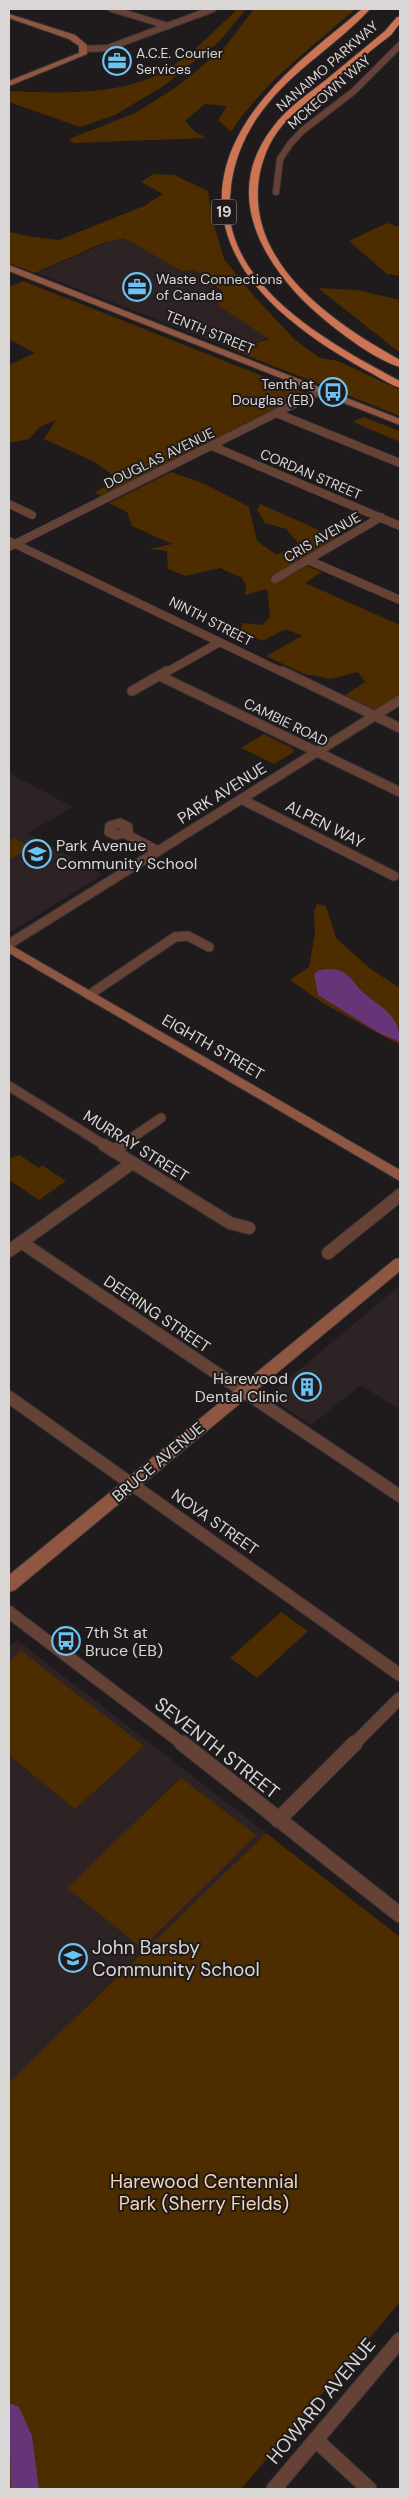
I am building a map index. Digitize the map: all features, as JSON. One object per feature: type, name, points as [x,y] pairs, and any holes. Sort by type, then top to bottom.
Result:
[{"type":"highway","name":"NANAIMO PARKWAY","points":[[366,9],[267,99],[245,132],[233,156],[225,186],[224,209],[229,238],[241,261],[264,292],[296,321],[329,346],[400,385]]},
{"type":"highway","name":"NANAIMO PARKWAY","points":[[400,19],[388,33],[298,106],[271,134],[260,156],[253,178],[255,219],[258,233],[273,260],[293,286],[318,309],[351,334],[400,364]]},
{"type":"street","points":[[112,9],[168,26]]},
{"type":"street","points":[[84,49],[108,48],[213,9]]},
{"type":"street","points":[[9,16],[72,37],[83,44],[84,49],[83,54],[75,58],[9,84]]},
{"type":"street","name":"MCKEOWN WAY","points":[[276,192],[280,159],[290,144],[302,131],[354,91],[400,45]]},
{"type":"street","name":"TENTH STREET","points":[[9,268],[400,422]]},
{"type":"street","name":"DOUGLAS AVENUE","points":[[11,543],[212,446],[320,391]]},
{"type":"street","points":[[276,412],[400,463]]},
{"type":"street","name":"CORDAN STREET","points":[[212,446],[400,526]]},
{"type":"street","points":[[9,504],[32,515]]},
{"type":"street","name":"CRIS AVENUE","points":[[275,579],[381,517]]},
{"type":"street","name":"NINTH STREET","points":[[11,543],[400,728]]},
{"type":"street","points":[[308,560],[400,600]]},
{"type":"street","points":[[132,691],[220,642]]},
{"type":"street","name":"CAMBIE ROAD","points":[[160,676],[400,792]]},
{"type":"street","name":"PARK AVENUE","points":[[9,944],[400,700]]},
{"type":"street","name":"ALPEN WAY","points":[[241,799],[398,878]]},
{"type":"street","points":[[126,834],[158,851]]},
{"type":"street","points":[[89,995],[175,937],[188,936],[208,947]]},
{"type":"street","name":"EIGHTH STREET","points":[[9,948],[400,1176]]},
{"type":"street","name":"MURRAY STREET","points":[[9,1086],[230,1223],[250,1228]]},
{"type":"street","points":[[113,1151],[161,1118]]},
{"type":"street","points":[[9,1251],[132,1163]]},
{"type":"street","points":[[328,1253],[400,1195]]},
{"type":"street","name":"DEERING STREET","points":[[21,1242],[400,1496]]},
{"type":"street","name":"BRUCE AVENUE","points":[[9,1585],[400,1263]]},
{"type":"street","name":"NOVA STREET","points":[[9,1397],[400,1675]]},
{"type":"street","name":"SEVENTH STREET","points":[[9,1612],[181,1742],[400,1914]]},
{"type":"street","points":[[278,1820],[400,1698]]},
{"type":"street","name":"HOWARD AVENUE","points":[[274,2489],[400,2340]]},
{"type":"street","points":[[316,2440],[369,2489]]},
{"type":"shaded area","points":[[135,236],[187,271],[197,269],[267,338],[235,350],[37,273],[111,241]]},
{"type":"shaded area","name":"Park Avenue Community School","points":[[9,773],[73,807],[28,833],[102,875],[9,933]]},
{"type":"shaded area","points":[[319,970],[342,971],[350,977],[365,994],[394,1019],[400,1042],[381,1034],[318,995],[314,974]]},
{"type":"shaded area","points":[[400,1285],[400,1410],[361,1385],[311,1425],[268,1396]]},
{"type":"shaded area","name":"John Barsby Community School","points":[[17,1640],[266,1833],[9,2082],[9,1647]]},
{"type":"green space","points":[[238,9],[246,9],[219,42],[162,87],[115,115],[80,127],[9,102],[9,91],[85,92],[104,90],[142,81],[159,74],[180,61]]},
{"type":"green space","points":[[254,9],[355,9],[273,81],[231,132],[218,120],[227,106],[205,104],[185,121],[195,132],[207,138],[73,143],[69,139],[135,113],[178,86],[225,47]]},
{"type":"green space","points":[[153,174],[174,175],[208,191],[212,218],[224,259],[254,296],[295,340],[320,358],[338,361],[400,390],[400,416],[233,350],[269,339],[219,306],[218,298],[223,292],[196,270],[182,271],[124,238],[103,243],[35,273],[9,263],[9,232],[59,240],[144,206],[163,194],[141,182]]},
{"type":"green space","points":[[387,223],[400,227],[400,276],[387,274],[349,241]]},
{"type":"green space","points":[[23,281],[305,393],[102,496],[94,493],[118,479],[95,462],[44,439],[56,420],[40,427],[29,439],[9,443],[9,365],[35,353],[9,339],[9,287]]},
{"type":"green space","points":[[318,288],[357,290],[400,300],[400,353]]},
{"type":"green space","points":[[363,417],[400,431],[400,442],[353,422]]},
{"type":"green space","points":[[171,472],[205,484],[249,507],[257,541],[277,555],[298,543],[286,529],[265,523],[257,510],[260,504],[337,538],[270,577],[278,582],[307,566],[322,572],[305,583],[400,625],[400,695],[375,710],[345,695],[365,682],[358,672],[331,679],[304,674],[266,656],[302,636],[286,629],[262,641],[241,631],[242,623],[262,625],[270,617],[267,589],[245,595],[246,585],[242,578],[220,568],[185,576],[168,569],[167,551],[150,549],[172,544],[132,526],[127,512],[109,503]]},
{"type":"green space","points":[[264,734],[292,748],[294,752],[274,764],[241,748]]},
{"type":"green space","points":[[14,838],[31,847],[9,860],[9,841]]},
{"type":"green space","points":[[317,904],[326,906],[336,938],[372,970],[400,988],[400,1045],[326,1005],[290,980],[309,967],[315,933],[314,911]]},
{"type":"green space","points":[[19,1155],[39,1168],[42,1165],[66,1181],[39,1200],[9,1180],[9,1167],[12,1165],[9,1163],[9,1159]]},
{"type":"green space","points":[[281,1612],[308,1631],[257,1678],[230,1658]]},
{"type":"green space","points":[[21,1651],[144,1746],[75,1809],[9,1755],[9,1662]]},
{"type":"green space","points":[[181,1778],[256,1835],[142,1948],[67,1888]]},
{"type":"green space","name":"Harewood Centennial Park (Sherry Fields)","points":[[266,1833],[400,1937],[400,2302],[241,2489],[9,2489],[9,2082]]},
{"type":"waterway","points":[[9,2417],[18,2436],[25,2489]]},
{"type":"place","name":"A.C.E. Courier Services","points":[[117,61]]},
{"type":"place","name":"Waste Connections of Canada","points":[[137,287]]},
{"type":"place","name":"Tenth at Douglas (EB)","points":[[333,392]]},
{"type":"place","name":"Park Avenue Community School","points":[[37,854]]},
{"type":"place","name":"Harewood Dental Clinic","points":[[307,1387]]},
{"type":"place","name":"7th St at Bruce (EB)","points":[[66,1641]]},
{"type":"place","name":"John Barsby Community School","points":[[73,1958]]}]
